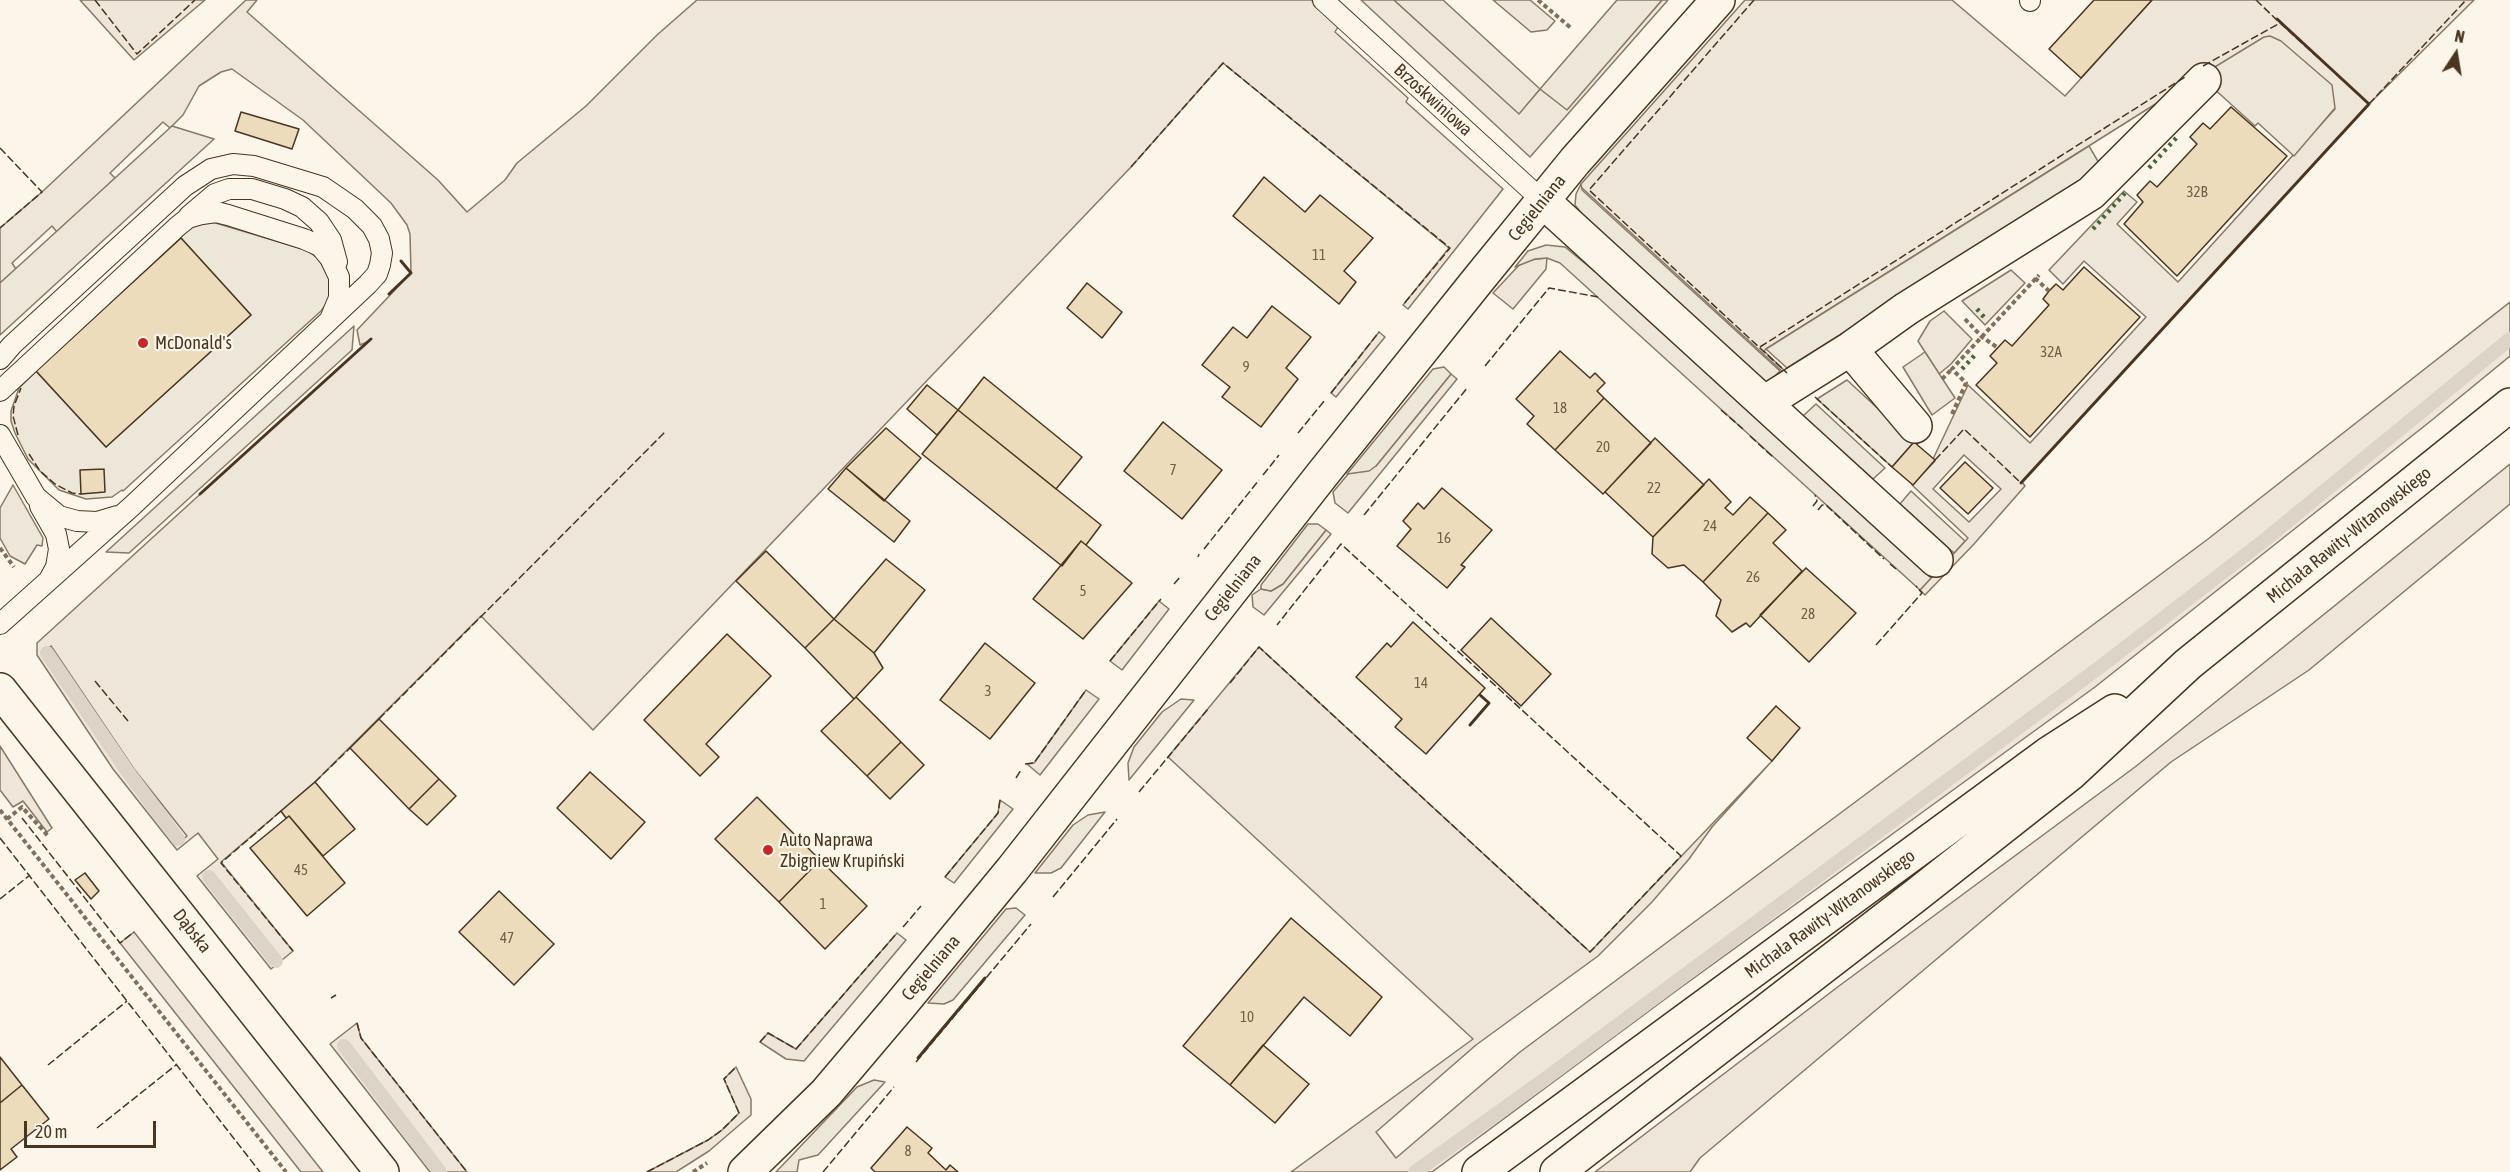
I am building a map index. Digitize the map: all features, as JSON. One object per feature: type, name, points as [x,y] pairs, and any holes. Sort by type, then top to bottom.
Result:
[{"type":"street","name":"Cegielniana","points":[[745,1172],[826,1093],[982,907],[1321,476],[1575,161],[1718,0]]},
{"type":"street","points":[[1764,403],[1850,349],[1906,309],[2091,193],[2204,80]]},
{"type":"street","points":[[1543,201],[1936,560]]},
{"type":"street","points":[[1850,349],[1915,426]]},
{"type":"street","name":"Michała Rawity-Witanowskiego","points":[[1557,1172],[1915,896],[2071,772],[2188,664],[2510,405]]},
{"type":"street","name":"Michała Rawity-Witanowskiego","points":[[1479,1172],[2048,754],[2188,664]]},
{"type":"street","name":"Dąbska","points":[[0,690],[382,1172]]},
{"type":"lane","name":"Brzoskwiniowa","points":[[1323,0],[1543,201]]},
{"type":"lane","points":[[0,359],[12,345],[192,180],[211,169],[233,165],[264,168],[329,190],[356,209],[374,230],[382,253],[376,274],[324,326],[132,506],[0,624]]},
{"type":"lane","points":[[0,390],[209,198],[229,189],[252,189],[285,199],[311,213],[326,231],[334,249],[340,292],[337,306],[324,326]]},
{"type":"lane","points":[[178,226],[188,218],[216,212],[293,235],[320,246],[333,262],[339,277]]},
{"type":"lane","points":[[0,435],[56,534],[59,549],[56,567],[44,585]]},
{"type":"lane","points":[[31,489],[45,506],[59,516],[77,521],[97,522],[113,518],[132,506]]},
{"type":"path","points":[[1538,0],[1571,28]]},
{"type":"path","points":[[1942,379],[2043,271]]},
{"type":"path","points":[[1958,311],[1982,337],[1998,348]]},
{"type":"path","points":[[1947,423],[1966,383],[1952,369]]},
{"type":"path","points":[[0,548],[6,559],[22,575]]},
{"type":"path","points":[[7,819],[22,807],[49,837]]},
{"type":"path","points":[[0,810],[286,1172]]},
{"type":"shaded area","points":[[80,0],[205,0],[134,60]]},
{"type":"shaded area","points":[[246,0],[257,0],[247,12],[438,180],[467,212],[505,180],[517,163],[586,106],[657,35],[697,0],[1311,0],[1339,25],[1335,32],[1408,98],[1406,102],[1503,189],[1408,309],[1403,305],[1449,248],[1223,63],[1131,167],[593,730],[481,616],[315,782],[221,862],[293,951],[271,969],[197,876],[218,859],[198,833],[177,850],[113,769],[37,655],[37,643],[367,342],[360,345],[357,330],[411,273],[410,234],[407,225],[391,203],[303,120],[232,69],[221,72],[199,86],[183,115],[170,128],[163,122],[110,173],[115,178],[101,192],[57,232],[52,226],[12,263],[16,269],[0,283],[0,228],[42,192]],"holes":[[[51,646],[134,769],[187,836],[178,844],[124,776],[41,653]]]},
{"type":"shaded area","points":[[1361,0],[1394,0],[1519,113],[1540,89],[1567,109],[1662,0],[1668,0],[1530,157]]},
{"type":"shaded area","points":[[1394,0],[1443,0],[1540,89],[1519,114]]},
{"type":"shaded area","points":[[1493,0],[1530,0],[1555,21],[1547,30],[1531,32]]},
{"type":"shaded area","points":[[1617,0],[1662,0],[1567,110],[1540,89]]},
{"type":"shaded area","points":[[1745,0],[1952,0],[2065,96],[2152,0],[2474,0],[2369,104],[2022,482],[2025,486],[1925,595],[1920,590],[1968,538],[1912,485],[1935,461],[1933,459],[1968,385],[2030,443],[2146,317],[2084,261],[2063,284],[2049,270],[2124,191],[2137,202],[2117,224],[2178,282],[2335,109],[2200,76],[1766,349],[1764,351],[1785,371],[1783,372],[1581,187],[1581,184]],"holes":[[[1964,455],[2001,489],[1969,522],[1933,489]]]},
{"type":"shaded area","points":[[2270,36],[2281,41],[2332,85],[2335,108],[2294,156],[2258,123],[2255,126],[2200,76],[2264,37]]},
{"type":"shaded area","points":[[172,126],[214,139],[0,335],[0,283]]},
{"type":"shaded area","points":[[2089,146],[2103,170],[1787,368],[1766,349]]},
{"type":"shaded area","points":[[1581,184],[1582,190],[1780,371],[1767,384],[1586,219],[1575,205],[1576,194]]},
{"type":"shaded area","points":[[209,221],[306,250],[316,257],[329,273],[331,293],[327,303],[321,311],[123,491],[112,497],[86,499],[59,490],[28,459],[15,433],[11,411],[19,388],[36,371],[106,447],[251,315],[180,237],[189,228]]},
{"type":"shaded area","points":[[1546,245],[1565,247],[1598,274],[1931,578],[1920,590],[1560,263],[1547,258],[1535,259],[1515,267],[1528,251]]},
{"type":"shaded area","points":[[1547,258],[1546,269],[1513,309],[1493,293],[1521,263]]},
{"type":"shaded area","points":[[2011,270],[2025,283],[1985,325],[1962,301]]},
{"type":"shaded area","points":[[2510,302],[2510,356],[2432,420],[2095,687],[1676,991],[1432,1172],[1291,1172],[1473,1039],[1168,757],[1259,647],[1590,952],[1772,761],[1712,827],[1689,859],[1652,902],[1598,956],[1476,1045],[1376,1132],[1396,1158],[1520,1052],[2208,539]]},
{"type":"shaded area","points":[[1944,311],[1972,339],[1951,364],[1939,374],[1918,341],[1930,321]]},
{"type":"shaded area","points":[[354,326],[352,350],[129,553],[106,552]]},
{"type":"shaded area","points":[[1379,332],[1385,337],[1336,397],[1331,393]]},
{"type":"shaded area","points":[[1925,352],[1955,398],[1932,415],[1903,367]]},
{"type":"shaded area","points":[[1444,367],[1451,374],[1376,466],[1369,471],[1347,474],[1433,369]]},
{"type":"shaded area","points":[[1451,374],[1457,379],[1348,513],[1335,503],[1333,492],[1349,473],[1376,466]]},
{"type":"shaded area","points":[[1847,380],[1914,442],[1892,467],[1817,399]]},
{"type":"shaded area","points":[[1816,404],[1885,468],[1873,479],[1803,416]]},
{"type":"shaded area","points":[[2510,464],[2510,504],[2309,670],[2171,762],[1700,1158],[1690,1172],[1595,1172],[1839,986],[2135,767]]},
{"type":"shaded area","points":[[13,485],[43,538],[42,546],[37,545],[25,564],[10,556],[0,538],[0,508]]},
{"type":"shaded area","points":[[1911,491],[1965,541],[1954,553],[1900,504]]},
{"type":"shaded area","points":[[1308,524],[1318,524],[1326,530],[1283,584],[1271,591],[1261,589],[1261,585]]},
{"type":"shaded area","points":[[1326,530],[1331,534],[1264,615],[1253,607],[1252,595],[1261,589],[1271,591],[1283,584]]},
{"type":"shaded area","points":[[1159,601],[1169,609],[1122,670],[1110,661]]},
{"type":"shaded area","points":[[1086,690],[1099,699],[1040,775],[1027,764],[1034,763]]},
{"type":"shaded area","points":[[1181,699],[1194,700],[1129,780],[1128,763],[1134,747],[1162,712]]},
{"type":"shaded area","points":[[0,746],[52,828],[47,832],[23,801],[13,807],[0,790]]},
{"type":"shaded area","points":[[1000,800],[1013,809],[954,883],[945,877],[998,813]]},
{"type":"shaded area","points":[[1105,812],[1061,868],[1051,873],[1035,873],[1073,825],[1088,815]]},
{"type":"shaded area","points":[[1016,908],[1025,915],[953,1000],[944,1004],[928,1003],[1006,909]]},
{"type":"shaded area","points":[[134,932],[323,1172],[301,1172],[120,943]]},
{"type":"shaded area","points":[[897,933],[906,940],[804,1061],[786,1059],[760,1042],[768,1033],[796,1049]]},
{"type":"shaded area","points":[[357,1023],[361,1038],[467,1172],[430,1172],[330,1044]]},
{"type":"shaded area","points":[[736,1067],[751,1099],[751,1115],[709,1151],[676,1172],[647,1172],[708,1140],[739,1113],[724,1079]]},
{"type":"shaded area","points":[[874,1080],[885,1082],[818,1155],[799,1160],[797,1172],[776,1172],[857,1087]]},
{"type":"building","points":[[2094,0],[2152,0],[2081,78],[2049,49]]},
{"type":"building","points":[[2231,107],[2287,156],[2177,276],[2124,224],[2143,202],[2137,195],[2150,181],[2157,187],[2197,144],[2190,137],[2203,123],[2210,129]]},
{"type":"building","points":[[241,112],[299,129],[292,149],[235,131]]},
{"type":"building","points":[[1264,177],[1305,212],[1320,195],[1373,238],[1344,271],[1356,282],[1339,304],[1233,216]]},
{"type":"building","name":"McDonald's","points":[[181,238],[251,315],[106,447],[36,371]]},
{"type":"building","points":[[2084,267],[2140,317],[2030,437],[1976,385],[1997,363],[1990,356],[2005,340],[2012,346],[2049,305],[2043,299],[2049,291],[2056,284],[2063,290]]},
{"type":"building","points":[[1087,283],[1122,312],[1102,338],[1067,308]]},
{"type":"building","points":[[1272,306],[1311,337],[1286,368],[1298,379],[1261,427],[1222,397],[1230,387],[1202,365],[1233,327],[1247,338]]},
{"type":"building","points":[[1560,351],[1590,378],[1595,373],[1605,383],[1597,391],[1604,398],[1555,450],[1527,424],[1534,416],[1516,399]]},
{"type":"building","points":[[984,377],[1082,457],[1056,489],[958,410]]},
{"type":"building","points":[[927,385],[958,410],[937,435],[907,409]]},
{"type":"building","points":[[1604,398],[1651,443],[1603,494],[1555,450]]},
{"type":"building","points":[[958,410],[1101,525],[1086,545],[1081,541],[1062,566],[922,454]]},
{"type":"building","points":[[1163,422],[1222,470],[1182,519],[1124,471]]},
{"type":"building","points":[[886,428],[921,458],[884,501],[846,468]]},
{"type":"building","points":[[1655,438],[1704,485],[1653,537],[1605,492]]},
{"type":"building","points":[[1914,442],[1935,460],[1913,485],[1892,467]]},
{"type":"building","points":[[1965,462],[1993,488],[1968,514],[1940,488]]},
{"type":"building","points":[[846,468],[910,521],[894,542],[828,489]]},
{"type":"building","points":[[104,469],[105,492],[81,494],[80,470]]},
{"type":"building","points":[[1709,479],[1731,502],[1725,508],[1733,515],[1750,497],[1768,513],[1703,582],[1684,565],[1668,568],[1652,554],[1653,537]]},
{"type":"building","points":[[1442,488],[1492,530],[1461,565],[1465,567],[1447,588],[1397,546],[1411,529],[1403,521],[1418,503],[1424,509]]},
{"type":"building","points":[[1768,513],[1786,530],[1773,543],[1802,571],[1750,627],[1746,623],[1732,632],[1716,616],[1721,600],[1703,582]]},
{"type":"building","points":[[1081,541],[1132,583],[1083,639],[1033,599]]},
{"type":"building","points":[[766,551],[834,619],[805,648],[736,581]]},
{"type":"building","points":[[886,559],[925,590],[874,653],[834,619]]},
{"type":"building","points":[[1806,568],[1856,613],[1809,662],[1760,615]]},
{"type":"building","points":[[1491,618],[1551,674],[1521,706],[1461,650]]},
{"type":"building","points":[[834,619],[874,653],[883,668],[854,699],[805,648]]},
{"type":"building","points":[[1413,622],[1485,688],[1426,754],[1395,727],[1402,719],[1356,677],[1387,643],[1391,647]]},
{"type":"building","points":[[727,634],[771,676],[706,744],[719,757],[700,776],[644,720]]},
{"type":"building","points":[[985,643],[1035,683],[990,739],[940,700]]},
{"type":"building","points":[[856,697],[901,742],[867,776],[821,731]]},
{"type":"building","points":[[1776,706],[1800,728],[1772,761],[1747,738]]},
{"type":"building","points":[[379,719],[439,779],[409,809],[350,748]]},
{"type":"building","points":[[901,742],[924,765],[890,799],[867,776]]},
{"type":"building","points":[[590,772],[645,822],[611,859],[557,808]]},
{"type":"building","points":[[439,779],[456,796],[427,825],[409,809]]},
{"type":"building","points":[[315,782],[355,829],[323,856],[289,816],[286,818],[281,811]]},
{"type":"building","name":"Auto Naprawa Zbigniew Krupiński","points":[[757,797],[820,860],[779,902],[715,839]]},
{"type":"building","points":[[289,816],[345,883],[307,916],[250,848]]},
{"type":"building","points":[[820,860],[867,906],[825,949],[779,902]]},
{"type":"building","points":[[85,873],[99,891],[91,899],[75,880]]},
{"type":"building","points":[[499,891],[554,944],[514,985],[459,932]]},
{"type":"building","points":[[1291,918],[1382,997],[1350,1036],[1304,997],[1230,1085],[1183,1046]]},
{"type":"building","points":[[1263,1045],[1309,1084],[1275,1123],[1230,1085]]},
{"type":"building","points":[[0,1057],[22,1085],[0,1103]]},
{"type":"building","points":[[22,1085],[49,1119],[11,1149],[17,1157],[0,1170],[0,1103]]},
{"type":"building","points":[[907,1127],[932,1148],[928,1153],[946,1170],[950,1165],[958,1172],[875,1172],[871,1168]]},
{"type":"waterway","points":[[1415,1172],[1545,1079],[2100,667],[2266,539],[2510,339]]},
{"type":"waterway","points":[[47,653],[128,772],[178,839]]},
{"type":"waterway","points":[[209,877],[276,961]]},
{"type":"waterway","points":[[344,1046],[440,1172]]},
{"type":"hedge","points":[[2149,168],[2177,137]]},
{"type":"hedge","points":[[2093,229],[2125,193]]},
{"type":"hedge","points":[[1977,309],[1984,317]]},
{"type":"hedge","points":[[1962,369],[1975,355]]},
{"type":"fence","points":[[95,0],[137,54],[195,0]]},
{"type":"fence","points":[[1754,0],[1589,190],[1787,373]]},
{"type":"fence","points":[[2256,0],[2280,23]]},
{"type":"fence","points":[[2369,104],[2466,0]]},
{"type":"fence","points":[[1935,460],[1964,429],[2021,483],[2369,104],[2280,23],[2203,66]]},
{"type":"fence","points":[[1131,167],[1223,63],[1450,248],[1403,305]]},
{"type":"fence","points":[[1760,347],[2185,77]]},
{"type":"fence","points":[[0,148],[42,192],[0,228]]},
{"type":"fence","points":[[1485,366],[1549,288],[1598,297]]},
{"type":"fence","points":[[1331,393],[1379,332]]},
{"type":"fence","points":[[1364,515],[1468,387]]},
{"type":"fence","points":[[18,435],[13,416],[21,388]]},
{"type":"fence","points":[[1815,397],[1892,467]]},
{"type":"fence","points":[[1298,433],[1325,400]]},
{"type":"fence","points":[[1721,410],[1743,429]]},
{"type":"fence","points":[[379,719],[666,431]]},
{"type":"fence","points":[[1750,436],[1774,458]]},
{"type":"fence","points":[[29,454],[40,471],[55,484],[72,493],[81,494]]},
{"type":"fence","points":[[1263,475],[1279,455]]},
{"type":"fence","points":[[1204,549],[1259,480]]},
{"type":"fence","points":[[1813,506],[1817,501],[1815,495]]},
{"type":"fence","points":[[1818,510],[1822,505],[1826,505],[1884,559]]},
{"type":"fence","points":[[1230,683],[1259,647],[1590,952],[1681,856],[1341,544],[1277,625]]},
{"type":"fence","points":[[1890,564],[1896,569]]},
{"type":"fence","points":[[1174,584],[1180,577]]},
{"type":"fence","points":[[1876,645],[1922,593],[1916,586]]},
{"type":"fence","points":[[1110,661],[1161,599]]},
{"type":"fence","points":[[95,681],[128,721]]},
{"type":"fence","points":[[1025,764],[1034,763],[1086,690]]},
{"type":"fence","points":[[1139,792],[1208,709]]},
{"type":"fence","points":[[315,782],[350,748]]},
{"type":"fence","points":[[1016,778],[1021,770]]},
{"type":"fence","points":[[945,877],[998,813],[1000,800]]},
{"type":"fence","points":[[281,811],[221,863],[293,951]]},
{"type":"fence","points":[[22,818],[120,943],[134,932]]},
{"type":"fence","points":[[1053,897],[1117,819]]},
{"type":"fence","points":[[0,838],[260,1172]]},
{"type":"fence","points":[[0,899],[30,875]]},
{"type":"fence","points":[[903,927],[921,906]]},
{"type":"fence","points":[[916,1062],[1031,924]]},
{"type":"fence","points":[[760,1042],[768,1033],[796,1049],[897,933]]},
{"type":"fence","points":[[331,998],[336,995]]},
{"type":"fence","points":[[48,1065],[127,1001]]},
{"type":"fence","points":[[357,1023],[361,1038],[467,1172]]},
{"type":"fence","points":[[97,1128],[176,1065]]},
{"type":"fence","points":[[647,1172],[708,1140],[739,1113],[724,1079],[736,1067]]},
{"type":"fence","points":[[823,1172],[894,1087]]},
{"type":"wall","points":[[2021,483],[2369,104],[2277,19]]},
{"type":"wall","points":[[389,294],[411,273],[401,261]]},
{"type":"wall","points":[[200,494],[371,339]]},
{"type":"wall","points":[[1470,725],[1489,703],[1480,695]]},
{"type":"wall","points":[[918,1058],[985,978]]},
{"type":"place","name":"McDonald's","points":[[143,343]]},
{"type":"place","name":"Auto Naprawa Zbigniew Krupiński","points":[[768,850]]}]
